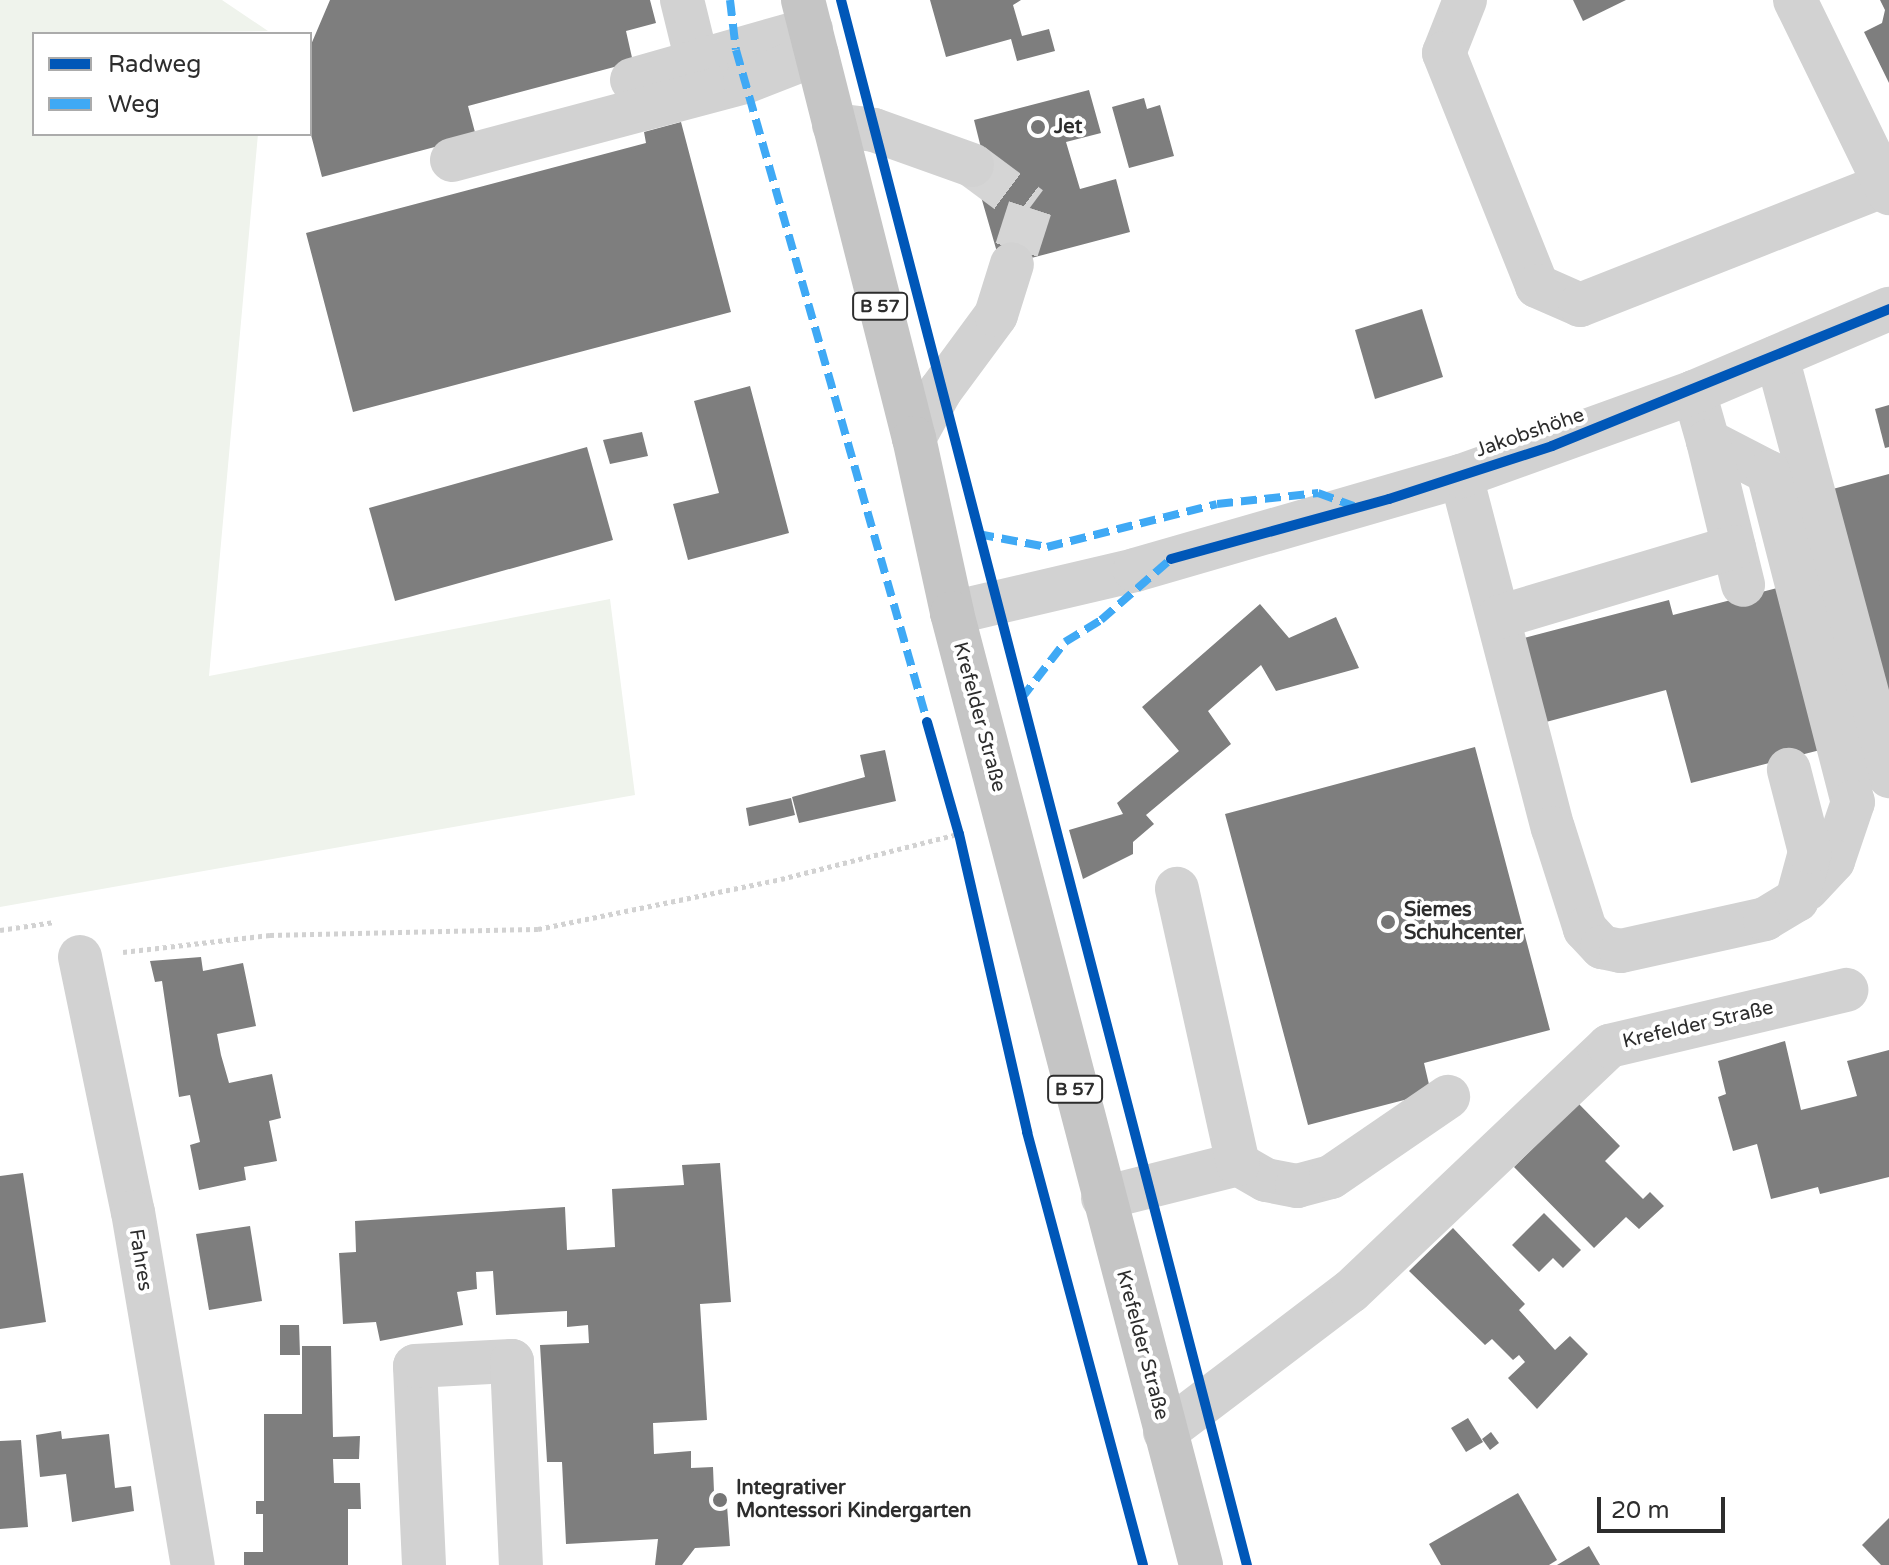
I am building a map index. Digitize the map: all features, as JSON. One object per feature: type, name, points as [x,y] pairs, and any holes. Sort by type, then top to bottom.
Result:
[{"type":"main road","name":"Krefelder Straße","points":[[810,28],[914,438],[952,613],[1201,1565]]},
{"type":"street","points":[[682,0],[697,61]]},
{"type":"street","points":[[1465,0],[1444,53],[1537,286],[1580,305],[1887,189],[1795,0]]},
{"type":"street","points":[[496,119],[810,28]]},
{"type":"street","points":[[452,160],[745,82],[810,28]]},
{"type":"street","points":[[834,125],[874,130],[972,165]]},
{"type":"street","points":[[914,438],[940,391],[996,315],[1012,264]]},
{"type":"street","name":"Jakobshöhe","points":[[952,613],[1135,570],[1461,476],[1694,392],[1889,309]]},
{"type":"street","points":[[1777,357],[1889,776]]},
{"type":"street","points":[[1499,617],[1738,566],[1694,392]]},
{"type":"street","points":[[1461,476],[1564,863],[1585,929],[1602,947],[1621,951],[1765,919],[1797,900],[1833,861],[1853,802],[1768,472],[1708,441]]},
{"type":"street","points":[[1789,770],[1810,852],[1797,900]]},
{"type":"street","points":[[1177,889],[1238,1164]]},
{"type":"street","name":"Fahres","points":[[80,957],[133,1212],[193,1565]]},
{"type":"street","name":"Krefelder Straße","points":[[1165,1432],[1351,1291],[1609,1046],[1846,990]]},
{"type":"street","points":[[1103,1198],[1238,1164],[1266,1180],[1297,1186],[1331,1177],[1448,1097]]},
{"type":"street","points":[[424,1565],[415,1366],[512,1361],[521,1565]]},
{"type":"path","points":[[0,930],[65,920],[80,957],[270,935],[538,929],[781,879],[1006,819]]},
{"type":"shaded area","points":[[0,0],[222,0],[268,31],[32,32],[32,136],[258,136],[209,676],[610,599],[635,795],[0,907]]},
{"type":"building","points":[[330,0],[650,0],[656,23],[626,31],[633,62],[468,106],[476,136],[322,177],[311,136],[312,42]]},
{"type":"building","points":[[930,0],[1021,0],[1013,5],[1022,36],[1049,29],[1055,51],[1017,61],[1011,39],[946,57]]},
{"type":"building","points":[[1573,0],[1626,0],[1583,21]]},
{"type":"building","points":[[1880,0],[1889,0],[1889,83],[1864,32],[1882,23],[1885,10]]},
{"type":"building","points":[[1089,90],[1101,133],[1066,142],[1080,189],[1116,179],[1130,232],[1001,266],[969,155],[982,152],[974,120]]},
{"type":"building","points":[[1144,98],[1147,109],[1160,105],[1174,156],[1129,168],[1112,107]]},
{"type":"building","points":[[681,122],[731,312],[353,412],[306,233],[646,143],[644,132]]},
{"type":"building","points":[[1422,309],[1443,377],[1375,399],[1355,330]]},
{"type":"building","points":[[750,386],[789,533],[688,560],[673,504],[719,493],[694,401]]},
{"type":"building","points":[[1889,405],[1889,447],[1885,448],[1875,409]]},
{"type":"building","points":[[642,432],[648,456],[610,464],[603,440]]},
{"type":"building","points":[[587,447],[613,540],[395,601],[369,508]]},
{"type":"building","points":[[1889,474],[1889,714],[1829,490]]},
{"type":"building","points":[[1785,586],[1828,748],[1691,783],[1666,690],[1546,722],[1524,638],[1669,600],[1673,615]]},
{"type":"building","points":[[1260,604],[1289,638],[1336,617],[1359,668],[1276,691],[1261,665],[1208,711],[1231,744],[1146,815],[1154,824],[1133,842],[1133,854],[1083,879],[1069,830],[1123,814],[1117,803],[1179,751],[1142,707]]},
{"type":"building","name":"Siemes Schuhcenter","points":[[1475,747],[1550,1030],[1424,1063],[1431,1093],[1308,1125],[1225,814]]},
{"type":"building","points":[[885,750],[896,801],[799,823],[792,797],[865,777],[860,755]]},
{"type":"building","points":[[791,798],[795,815],[749,826],[746,808]]},
{"type":"building","points":[[201,957],[203,971],[243,963],[256,1026],[217,1034],[221,1055],[229,1083],[272,1074],[281,1118],[269,1121],[277,1161],[244,1167],[246,1180],[199,1190],[190,1145],[200,1142],[190,1095],[179,1097],[162,981],[155,982],[150,961]]},
{"type":"building","points":[[1785,1041],[1801,1110],[1857,1096],[1847,1061],[1889,1050],[1889,1177],[1820,1194],[1818,1187],[1771,1199],[1757,1144],[1733,1151],[1718,1097],[1726,1094],[1718,1061]]},
{"type":"building","points":[[1578,1103],[1620,1146],[1605,1161],[1643,1199],[1650,1192],[1664,1206],[1639,1229],[1626,1217],[1594,1248],[1514,1167]]},
{"type":"building","points":[[720,1163],[731,1302],[700,1304],[707,1420],[653,1423],[654,1454],[691,1451],[691,1468],[713,1467],[714,1492],[726,1492],[730,1546],[695,1548],[682,1565],[655,1565],[658,1539],[566,1544],[562,1462],[547,1462],[540,1345],[589,1343],[588,1325],[567,1327],[567,1311],[496,1315],[493,1271],[476,1272],[477,1289],[457,1292],[463,1325],[380,1341],[376,1322],[343,1324],[339,1253],[356,1252],[355,1221],[565,1207],[567,1250],[615,1247],[612,1189],[684,1185],[682,1165]]},
{"type":"building","points":[[23,1173],[46,1322],[0,1329],[0,1176]]},
{"type":"building","points":[[1544,1213],[1581,1250],[1563,1268],[1553,1258],[1539,1272],[1512,1245]]},
{"type":"building","points":[[250,1226],[262,1301],[209,1310],[196,1234]]},
{"type":"building","points":[[1453,1228],[1525,1304],[1519,1310],[1555,1350],[1570,1336],[1588,1354],[1537,1409],[1508,1378],[1525,1362],[1519,1355],[1513,1360],[1492,1339],[1485,1345],[1409,1271]]},
{"type":"building","points":[[280,1325],[299,1325],[300,1355],[280,1355]]},
{"type":"building","points":[[302,1346],[331,1346],[333,1437],[360,1436],[359,1459],[333,1459],[334,1483],[360,1483],[361,1509],[348,1509],[348,1565],[244,1565],[244,1552],[263,1552],[263,1514],[256,1514],[256,1501],[264,1501],[264,1414],[302,1414]]},
{"type":"building","points":[[1468,1418],[1483,1442],[1466,1452],[1451,1428]]},
{"type":"building","points":[[61,1431],[62,1439],[109,1434],[115,1488],[131,1486],[134,1511],[72,1522],[66,1474],[40,1477],[36,1435]]},
{"type":"building","points":[[1491,1432],[1499,1443],[1490,1450],[1482,1439]]},
{"type":"building","points":[[21,1440],[28,1527],[0,1529],[0,1441]]},
{"type":"building","points":[[1518,1493],[1557,1560],[1549,1565],[1441,1565],[1429,1544]]},
{"type":"building","points":[[1889,1518],[1889,1565],[1881,1565],[1862,1545]]},
{"type":"building","points":[[1589,1546],[1600,1565],[1557,1565]]},
{"type":"tunnel","points":[[972,165],[1030,208],[1012,264]]},
{"type":"marked path","points":[[730,0],[736,50],[929,728]]},
{"type":"marked path","points":[[978,534],[1047,547],[1217,504],[1318,493],[1354,506]]},
{"type":"marked path","points":[[1021,699],[1065,642],[1101,620],[1171,559]]},
{"type":"cycle path","points":[[841,0],[1247,1565]]},
{"type":"cycle path","points":[[1171,559],[1389,499],[1552,446],[1889,309]]},
{"type":"cycle path","points":[[927,722],[959,834],[1027,1132],[1143,1565]]},
{"type":"place","name":"Jet","points":[[1038,127]]},
{"type":"place","name":"Siemes Schuhcenter","points":[[1388,922]]},
{"type":"place","name":"Integrativer Montessori Kindergarten","points":[[720,1500]]}]
